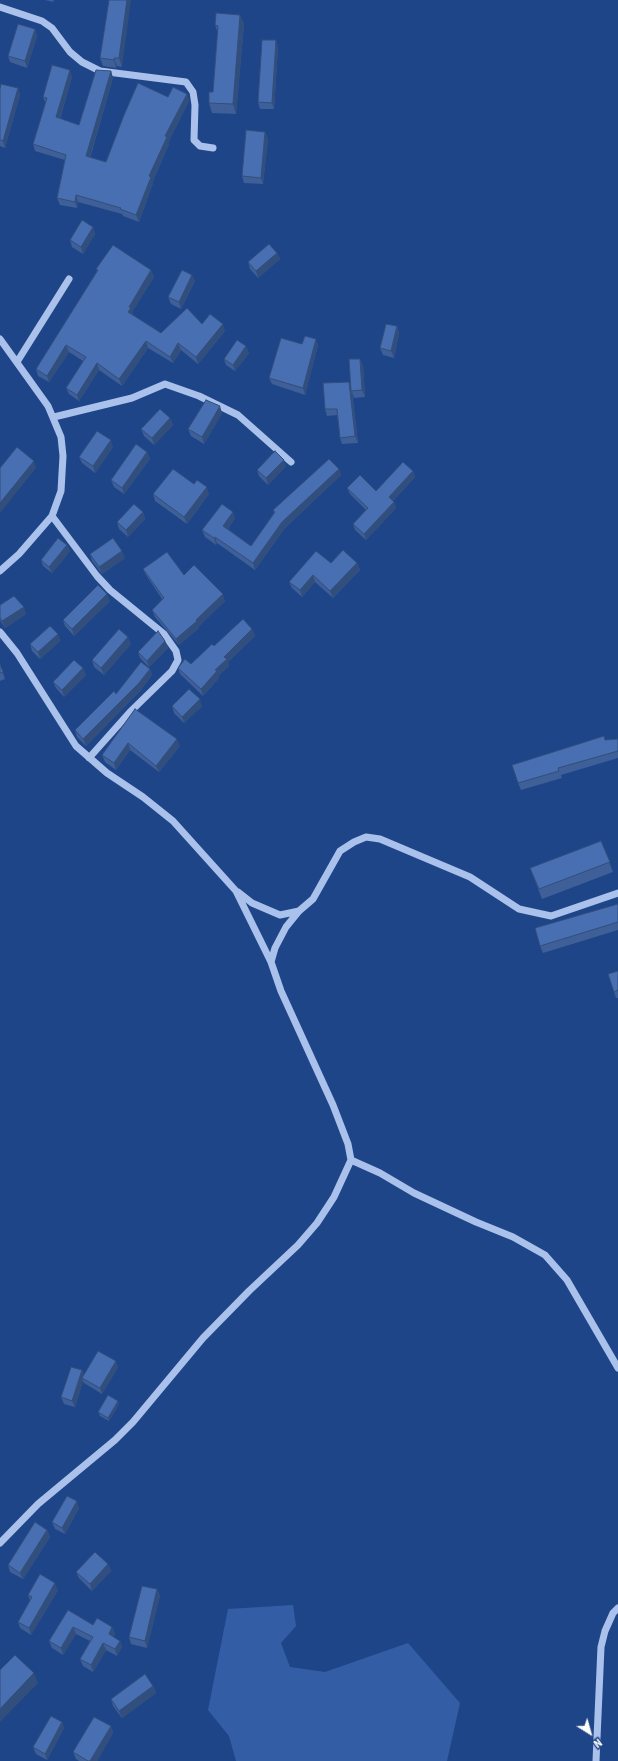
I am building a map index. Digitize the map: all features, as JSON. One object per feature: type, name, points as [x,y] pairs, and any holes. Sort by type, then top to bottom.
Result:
[{"type":"street","points":[[0,7],[42,21],[52,28],[70,52],[82,62],[100,70],[186,82],[193,92],[195,105],[194,140],[200,146],[213,148]]},
{"type":"street","points":[[17,362],[69,279]]},
{"type":"street","points":[[0,339],[48,406],[54,417],[61,437],[63,472],[61,491],[52,516],[20,554],[0,571]]},
{"type":"street","points":[[54,417],[132,398],[165,384],[199,396],[238,415],[291,462]]},
{"type":"street","points":[[52,516],[97,576],[110,590],[164,634],[176,651],[178,660],[172,671],[130,712],[89,758]]},
{"type":"street","points":[[0,632],[17,653],[68,736],[89,758],[173,821],[236,891],[252,903],[280,915],[299,911]]},
{"type":"street","points":[[271,962],[278,940],[299,911],[313,899],[340,851],[354,842],[366,837],[380,838],[470,877],[519,910],[551,916],[618,893]]},
{"type":"street","points":[[0,1543],[38,1504],[124,1431],[203,1338],[248,1291],[298,1246],[317,1223],[334,1197],[351,1160],[342,1126],[280,991],[271,962],[236,891]]},
{"type":"street","points":[[351,1160],[380,1173],[414,1193],[476,1222],[513,1237],[545,1255],[567,1280],[618,1368]]},
{"type":"street","points":[[596,1761],[601,1647],[605,1631],[613,1613],[618,1608]]},
{"type":"shaded area","points":[[293,1605],[296,1626],[281,1643],[290,1667],[325,1672],[408,1643],[460,1703],[447,1761],[236,1761],[229,1736],[208,1710],[228,1609]]},
{"type":"building","points":[[109,0],[127,0],[119,58],[114,58],[114,60],[100,58]]},
{"type":"building","points":[[216,13],[240,15],[233,104],[209,103],[209,92],[213,92],[218,26],[215,25]]},
{"type":"building","points":[[18,24],[35,29],[25,61],[8,56]]},
{"type":"building","points":[[262,40],[276,40],[272,103],[258,102]]},
{"type":"building","points":[[52,65],[70,70],[56,117],[79,125],[96,70],[111,71],[86,156],[106,162],[138,83],[168,97],[173,87],[187,94],[165,136],[167,137],[149,176],[151,177],[136,215],[120,209],[121,208],[76,195],[75,202],[57,198],[66,155],[33,144],[47,98],[43,97]]},
{"type":"building","points":[[1,84],[18,88],[3,141],[0,140]]},
{"type":"building","points":[[246,130],[265,132],[261,178],[242,176]]},
{"type":"building","points":[[82,220],[93,227],[81,247],[70,240]]},
{"type":"building","points":[[269,244],[277,253],[256,271],[248,262]]},
{"type":"building","points":[[113,245],[151,270],[129,307],[131,308],[128,312],[161,333],[187,308],[202,324],[210,314],[223,324],[196,357],[178,343],[170,357],[146,341],[119,379],[97,363],[77,395],[66,388],[86,357],[66,345],[47,376],[36,369],[98,270],[96,269]]},
{"type":"building","points":[[182,270],[192,275],[179,302],[168,297]]},
{"type":"building","points":[[386,324],[397,326],[391,351],[380,348]]},
{"type":"building","points":[[305,336],[316,339],[303,388],[269,378],[281,338],[302,344]]},
{"type":"building","points":[[237,340],[246,346],[233,365],[224,359]]},
{"type":"building","points":[[349,359],[360,359],[362,390],[351,391]]},
{"type":"building","points":[[349,382],[355,436],[340,438],[337,409],[325,409],[323,383]]},
{"type":"building","points":[[206,400],[220,406],[202,437],[188,429]]},
{"type":"building","points":[[160,409],[170,418],[152,438],[141,429]]},
{"type":"building","points":[[97,431],[111,440],[93,466],[79,457]]},
{"type":"building","points":[[136,444],[147,452],[122,488],[111,480]]},
{"type":"building","points":[[17,447],[34,461],[0,503],[0,468]]},
{"type":"building","points":[[275,451],[284,460],[266,478],[257,470]]},
{"type":"building","points":[[329,459],[339,469],[282,522],[253,563],[202,530],[222,504],[233,512],[223,526],[251,546],[275,512],[273,510]]},
{"type":"building","points":[[403,462],[413,471],[389,497],[394,502],[364,534],[353,524],[368,508],[347,488],[360,475],[376,491]]},
{"type":"building","points":[[173,469],[194,484],[197,480],[207,487],[184,517],[153,494]]},
{"type":"building","points":[[134,504],[143,512],[126,530],[117,522]]},
{"type":"building","points":[[58,538],[67,545],[49,567],[41,560]]},
{"type":"building","points":[[113,538],[122,551],[99,567],[90,554]]},
{"type":"building","points":[[343,550],[357,563],[330,591],[313,575],[300,590],[289,582],[316,551],[331,563]]},
{"type":"building","points":[[167,552],[184,575],[194,565],[223,594],[196,620],[197,621],[176,639],[152,610],[164,598],[143,569]]},
{"type":"building","points":[[98,585],[107,594],[72,629],[63,620]]},
{"type":"building","points":[[14,596],[24,607],[2,621],[0,617],[0,605]]},
{"type":"building","points":[[243,619],[252,629],[224,657],[227,659],[215,670],[217,671],[201,689],[178,668],[185,659],[191,664],[212,644],[214,646]]},
{"type":"building","points":[[50,626],[58,634],[38,652],[30,644]]},
{"type":"building","points":[[119,629],[128,637],[101,668],[92,660]]},
{"type":"building","points":[[158,631],[165,641],[147,661],[138,652]]},
{"type":"building","points":[[74,660],[83,668],[62,690],[53,682]]},
{"type":"building","points":[[141,662],[150,669],[139,683],[83,739],[75,730],[114,691],[116,694]]},
{"type":"building","points":[[0,664],[3,672],[0,673]]},
{"type":"building","points":[[189,689],[200,699],[182,717],[172,706]]},
{"type":"building","points":[[135,709],[177,739],[156,766],[128,743],[114,763],[102,755]]},
{"type":"building","points":[[604,736],[605,740],[618,739],[618,751],[558,768],[559,771],[518,783],[512,765]]},
{"type":"building","points":[[601,841],[610,862],[539,889],[530,868]]},
{"type":"building","points":[[618,904],[618,922],[540,946],[535,928]]},
{"type":"building","points":[[618,971],[618,990],[614,992],[608,974]]},
{"type":"building","points":[[98,1351],[116,1361],[100,1388],[82,1378]]},
{"type":"building","points":[[71,1367],[82,1370],[72,1401],[61,1397]]},
{"type":"building","points":[[108,1395],[118,1401],[108,1418],[98,1412]]},
{"type":"building","points":[[67,1496],[77,1501],[62,1528],[52,1522]]},
{"type":"building","points":[[35,1522],[47,1530],[20,1573],[8,1565]]},
{"type":"building","points":[[95,1552],[108,1564],[90,1584],[76,1572]]},
{"type":"building","points":[[40,1574],[55,1583],[29,1628],[18,1622],[32,1597],[28,1595]]},
{"type":"building","points":[[142,1586],[157,1589],[145,1641],[129,1637]]},
{"type":"building","points":[[68,1610],[93,1625],[97,1618],[112,1627],[109,1634],[120,1641],[115,1649],[103,1643],[91,1665],[80,1659],[93,1637],[73,1627],[61,1648],[49,1641]]},
{"type":"building","points":[[15,1655],[34,1673],[0,1709],[0,1670]]},
{"type":"building","points":[[145,1674],[153,1686],[119,1711],[111,1699]]},
{"type":"building","points":[[51,1716],[62,1722],[45,1754],[33,1747]]},
{"type":"building","points":[[94,1717],[111,1726],[90,1761],[88,1761],[73,1752]]}]
